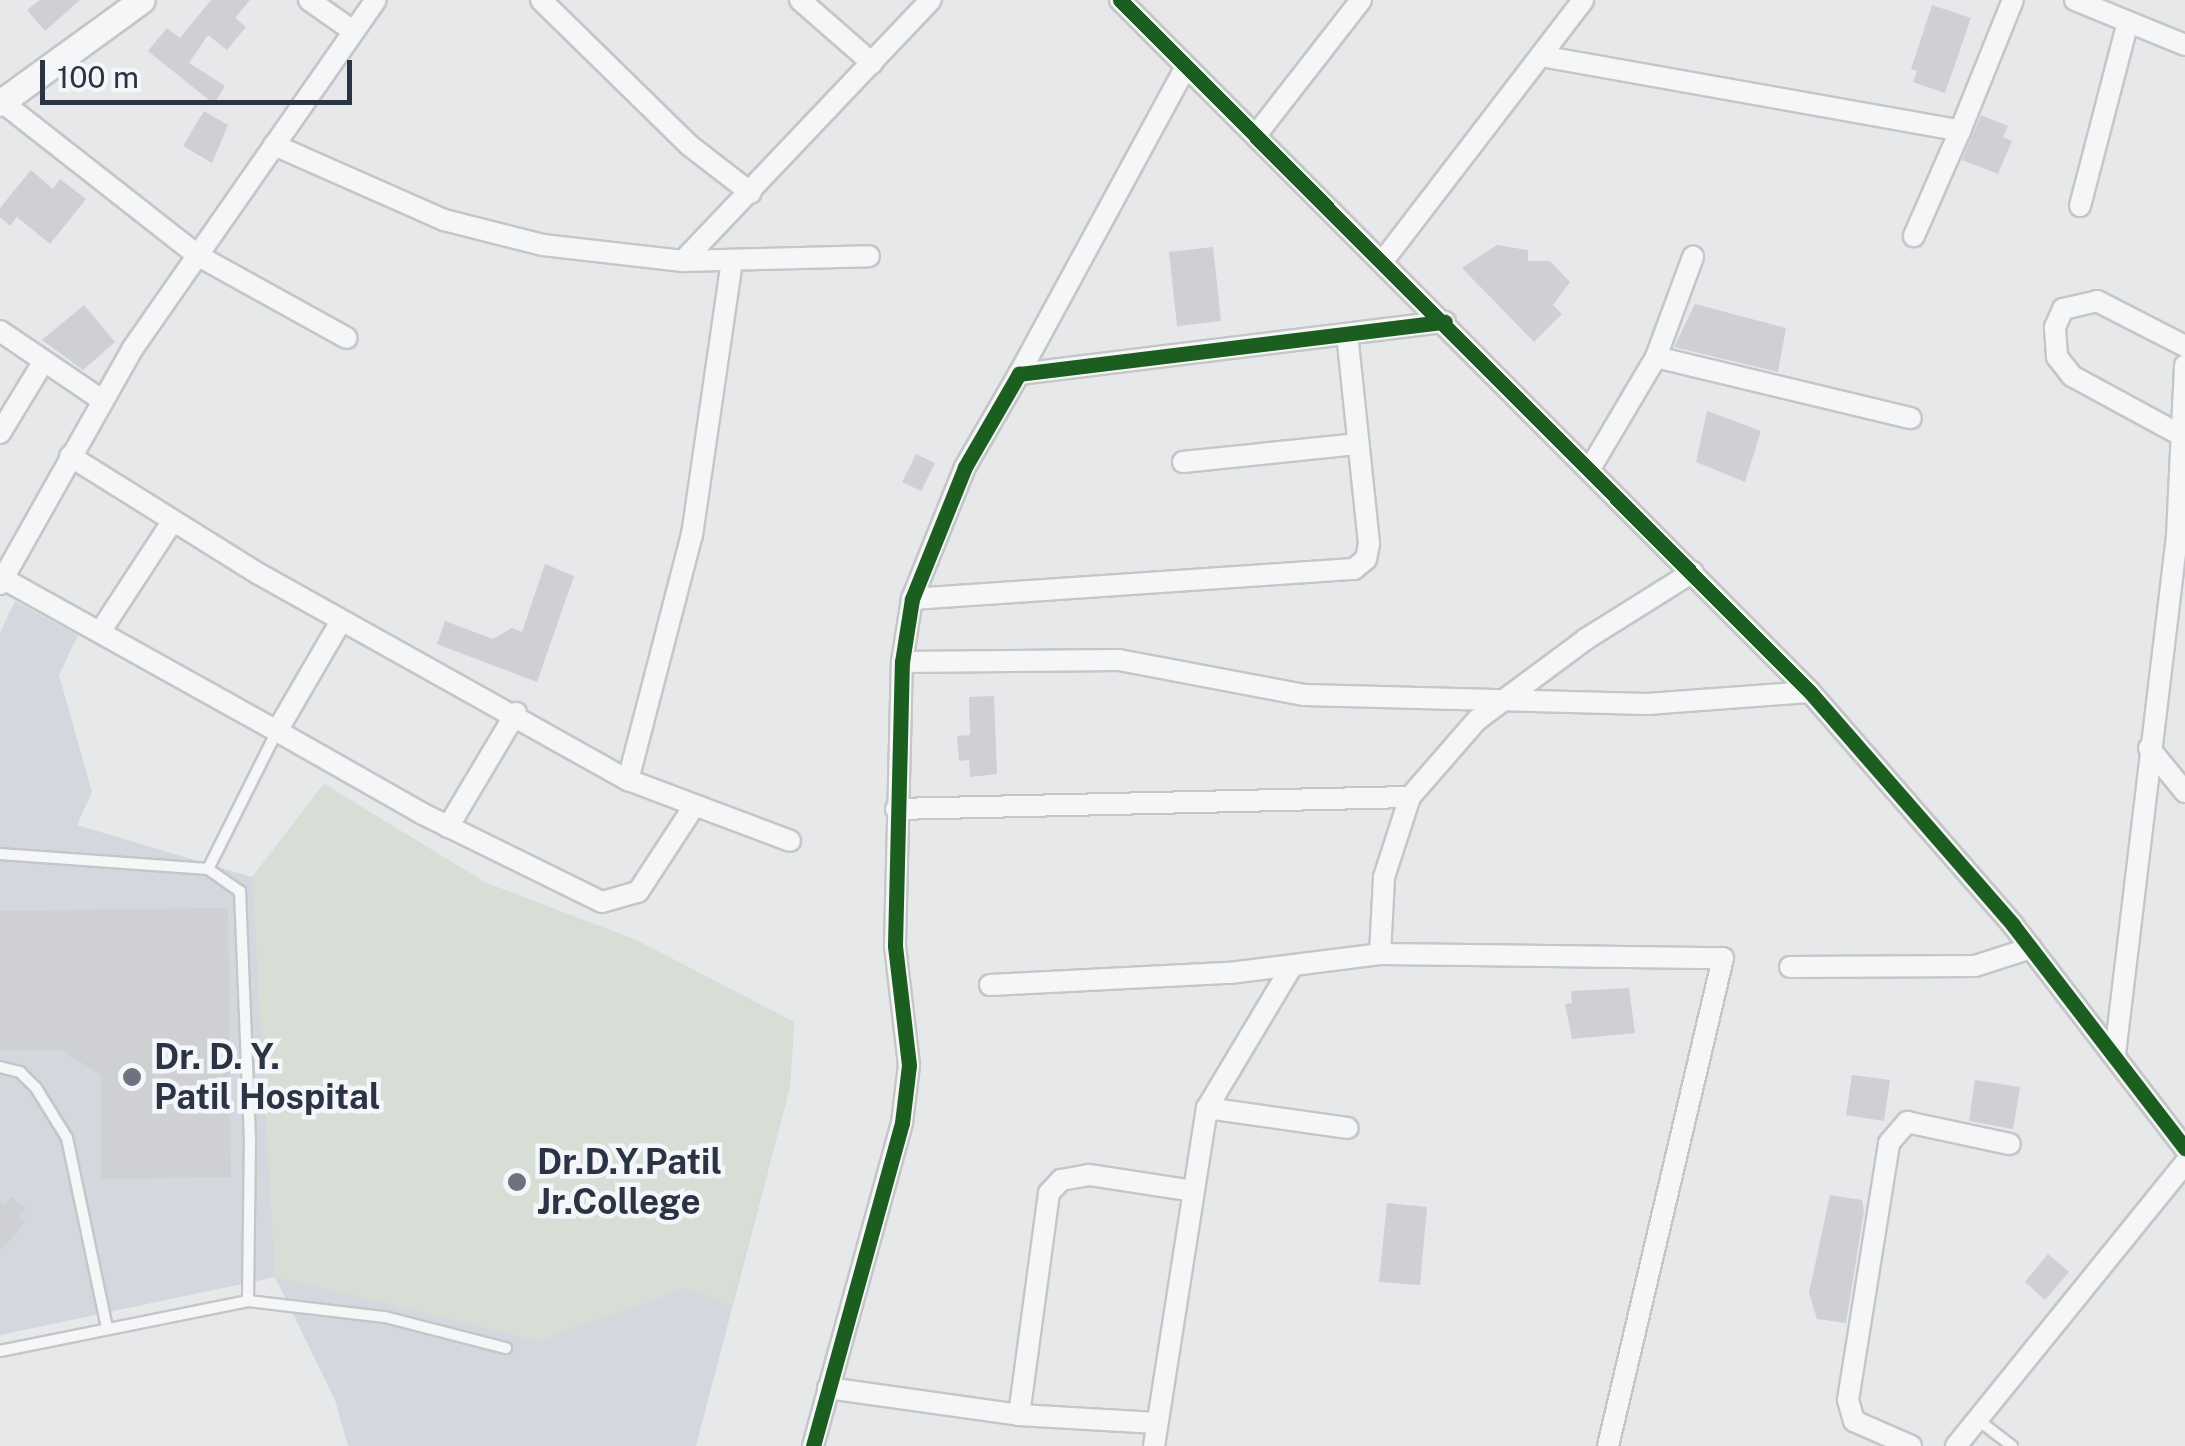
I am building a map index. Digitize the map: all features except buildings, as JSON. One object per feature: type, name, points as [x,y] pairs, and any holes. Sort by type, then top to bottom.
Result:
[{"type":"street","points":[[142,0],[1,103],[197,256],[347,338]]},
{"type":"street","points":[[309,0],[353,31]]},
{"type":"street","points":[[376,0],[197,256],[102,400],[1,581],[100,632],[448,827],[578,894],[620,902],[650,876],[693,808]]},
{"type":"street","points":[[541,0],[690,145],[752,193]]},
{"type":"street","points":[[800,0],[872,63]]},
{"type":"street","points":[[682,262],[752,193],[932,0]]},
{"type":"street","points":[[1120,0],[1592,467],[1810,692],[2031,948],[2185,1148]]},
{"type":"street","points":[[1256,135],[1361,0]]},
{"type":"street","points":[[1383,261],[1583,0]]},
{"type":"street","points":[[1914,236],[2012,0]]},
{"type":"street","points":[[2075,0],[2185,46]]},
{"type":"street","points":[[2080,206],[2128,22]]},
{"type":"street","points":[[1541,56],[1960,130]]},
{"type":"street","points":[[812,1446],[907,1084],[895,945],[896,809],[902,662],[912,599],[965,468],[1186,66]]},
{"type":"street","points":[[274,145],[444,220],[543,245],[682,262],[868,256]]},
{"type":"street","points":[[1592,467],[1656,357],[1693,257]]},
{"type":"street","points":[[628,780],[692,535],[732,261]]},
{"type":"street","points":[[2177,433],[2072,376],[2057,357],[2055,327],[2063,310],[2097,301],[2185,346]]},
{"type":"street","points":[[1019,374],[1444,322]]},
{"type":"street","points":[[0,331],[102,400]]},
{"type":"street","points":[[912,599],[1354,569],[1369,543],[1347,334]]},
{"type":"street","points":[[1656,357],[1911,418]]},
{"type":"street","points":[[0,433],[44,362]]},
{"type":"street","points":[[2115,1054],[2149,748],[2181,530],[2177,433],[2185,366]]},
{"type":"street","points":[[1183,462],[1356,444]]},
{"type":"street","points":[[70,456],[340,622],[516,713],[628,780],[790,842]]},
{"type":"street","points":[[100,632],[172,522]]},
{"type":"street","points":[[1380,954],[1384,877],[1410,796],[1504,698],[1693,572]]},
{"type":"street","points":[[277,731],[340,622]]},
{"type":"street","points":[[902,662],[1119,660],[1305,696],[1647,704],[1810,692]]},
{"type":"street","points":[[448,827],[516,713]]},
{"type":"street","points":[[2149,748],[2185,792]]},
{"type":"street","points":[[896,809],[1410,796]]},
{"type":"street","points":[[1790,967],[1975,966],[2031,948]]},
{"type":"street","points":[[990,986],[1292,966],[1380,954],[1723,958],[1608,1446]]},
{"type":"street","points":[[1154,1446],[1206,1108],[1292,966]]},
{"type":"street","points":[[1206,1108],[1348,1128]]},
{"type":"street","points":[[1910,1446],[1854,1420],[1848,1400],[1889,1143],[1907,1122],[2010,1144]]},
{"type":"street","points":[[1956,1446],[2185,1162]]},
{"type":"street","points":[[1020,1415],[1049,1193],[1061,1180],[1089,1175],[1192,1190]]},
{"type":"street","points":[[828,1388],[1020,1415],[1157,1423]]},
{"type":"lane","points":[[208,869],[277,731]]},
{"type":"lane","points":[[0,854],[208,869],[234,882],[244,906],[248,1301]]},
{"type":"lane","points":[[0,1066],[20,1072],[36,1088],[67,1138],[107,1328]]},
{"type":"lane","points":[[0,1352],[248,1301],[385,1317],[506,1348]]},
{"type":"lane","points":[[1978,1420],[2012,1446]]},
{"type":"shaded area","name":"Dr.D.Y.Patil Jr.College","points":[[15,601],[78,635],[59,675],[92,792],[77,825],[252,877],[324,784],[486,883],[636,940],[794,1022],[790,1087],[696,1446],[348,1446],[335,1400],[275,1277],[0,1335],[0,633]]},
{"type":"shaded area","name":"Dr.D.Y.Patil Jr.College","points":[[324,784],[486,883],[636,940],[794,1022],[790,1087],[731,1306],[687,1288],[539,1341],[275,1277],[252,877]]},
{"type":"cycle path","points":[[1120,0],[1810,692],[2013,925],[2185,1148]]},
{"type":"cycle path","points":[[813,1446],[902,1123],[909,1065],[895,945],[902,662],[912,599],[965,467],[1019,374],[1445,322]]},
{"type":"place","name":"Dr. D. Y. Patil Hospital","points":[[132,1077]]},
{"type":"place","name":"Dr.D.Y.Patil Jr.College","points":[[517,1182]]}]
